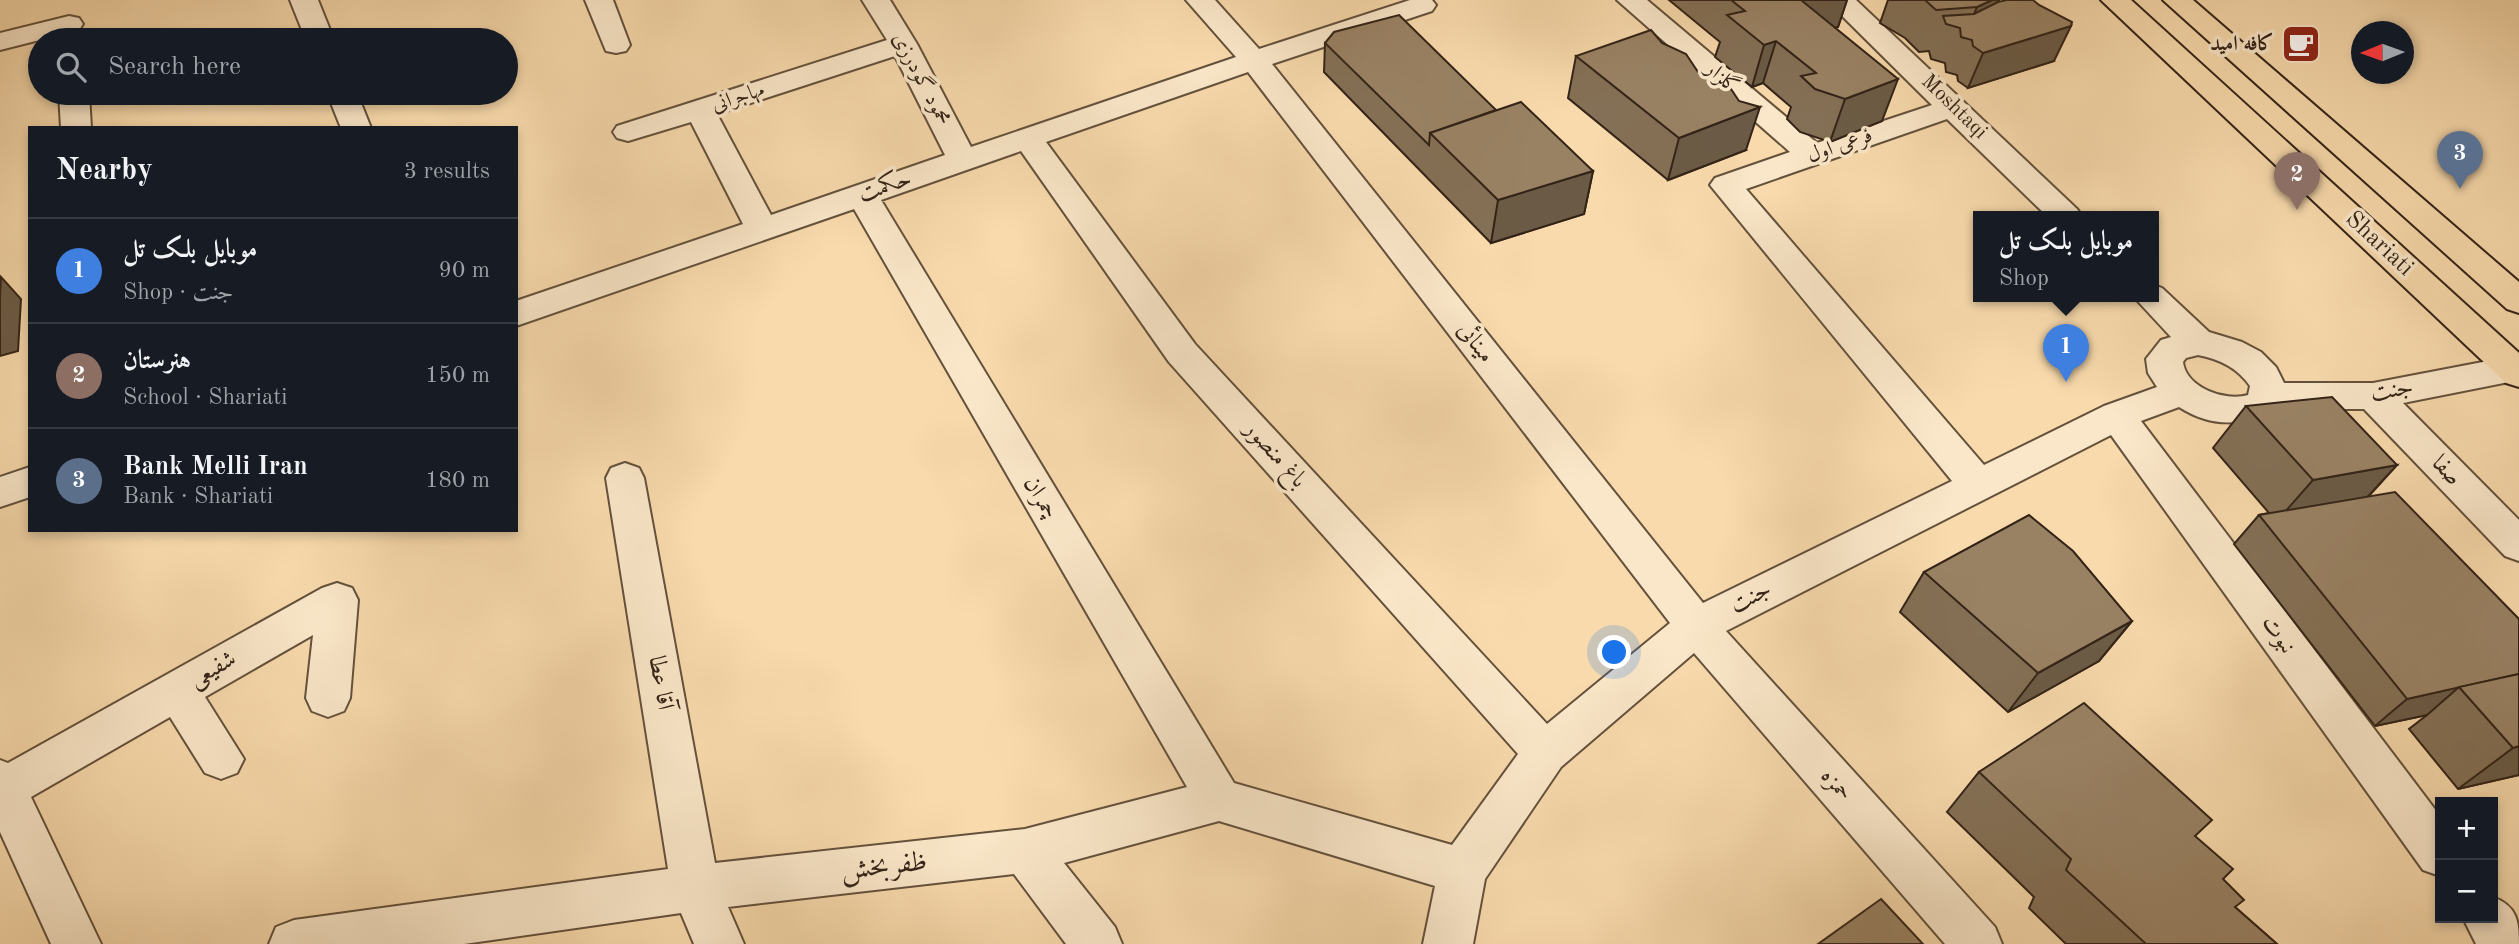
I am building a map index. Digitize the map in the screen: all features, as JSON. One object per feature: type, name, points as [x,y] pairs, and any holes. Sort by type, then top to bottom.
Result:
[{"type":"main road","name":"Shariati","points":[[2115,0],[2517,371]]},
{"type":"main road","name":"Shariati","points":[[2177,0],[2513,287]]},
{"type":"street","points":[[304,0],[315,28]]},
{"type":"street","points":[[599,0],[616,45]]},
{"type":"street","name":"محمود گودرزی","points":[[876,0],[903,44],[963,160]]},
{"type":"street","name":"مینائی","points":[[1200,0],[1254,60],[1696,626]]},
{"type":"street","name":"گلزار","points":[[1631,0],[1812,156]]},
{"type":"street","name":"Moshtaqi","points":[[1840,0],[2061,211]]},
{"type":"street","name":"حکمت","points":[[518,313],[1254,60],[1422,5]]},
{"type":"street","points":[[50,28],[71,22]]},
{"type":"street","points":[[0,42],[28,34]]},
{"type":"street","name":"مهاجرانی","points":[[762,229],[700,110],[903,44]]},
{"type":"street","points":[[75,105],[76,126]]},
{"type":"street","points":[[347,105],[355,126]]},
{"type":"street","name":"فرعی اول","points":[[1954,107],[1726,186],[1977,484]]},
{"type":"street","points":[[628,132],[700,110]]},
{"type":"street","name":"باغ منصور","points":[[1027,138],[1182,352],[1545,753]]},
{"type":"street","name":"چمران","points":[[862,195],[1219,800]]},
{"type":"street","points":[[2156,302],[2198,343]]},
{"type":"street","points":[[2198,343],[2228,349],[2254,366],[2264,376],[2268,386],[2268,396],[2264,404],[2254,409],[2234,411],[2210,407],[2181,391],[2170,380],[2164,368],[2164,357],[2170,349],[2182,344],[2198,343]]},
{"type":"street","name":"جنت","points":[[2268,396],[2373,396],[2517,371]]},
{"type":"street","name":"جنت","points":[[1448,944],[1462,871],[1545,753],[1696,626],[2117,416],[2181,391]]},
{"type":"street","name":"صفا","points":[[2373,396],[2519,545]]},
{"type":"street","name":"نبوت","points":[[2117,416],[2435,848]]},
{"type":"street","name":"آقا عطا","points":[[625,478],[695,888],[719,944]]},
{"type":"street","points":[[0,492],[28,483]]},
{"type":"street","name":"شفیعی","points":[[2,785],[177,691],[337,600],[328,698]]},
{"type":"street","name":"حمزه","points":[[1696,626],[1977,944]]},
{"type":"street","points":[[177,691],[221,759]]},
{"type":"street","points":[[2,785],[76,944]]},
{"type":"street","points":[[1219,800],[1462,871]]},
{"type":"street","name":"ظفربخش","points":[[295,944],[695,888],[1025,851],[1219,800]]},
{"type":"street","points":[[1025,851],[1097,944]]},
{"type":"street","points":[[2491,923],[2506,944]]},
{"type":"building","points":[[1731,0],[1801,0],[1898,79],[1845,99],[1815,89],[1801,76],[1816,73],[1776,41],[1764,45],[1727,15],[1745,11]]},
{"type":"building","points":[[1925,0],[1992,0],[1977,7],[1936,10]]},
{"type":"building","points":[[2007,0],[2033,0],[2072,22],[2071,26],[1983,53],[1973,46],[1972,40],[1961,37],[1960,28],[1946,24],[1943,16],[1974,14]]},
{"type":"building","points":[[1399,15],[1496,110],[1430,133],[1429,145],[1325,43],[1334,32]]},
{"type":"building","points":[[1651,30],[1662,43],[1686,54],[1698,72],[1729,86],[1739,101],[1760,107],[1679,138],[1576,56]]},
{"type":"building","points":[[1521,102],[1593,171],[1498,200],[1430,133]]},
{"type":"building","points":[[2332,397],[2397,465],[2313,480],[2246,406]]},
{"type":"building","points":[[2395,492],[2519,619],[2519,674],[2407,699],[2259,515]]},
{"type":"building","points":[[2029,515],[2073,551],[2132,621],[2038,673],[1924,572]]},
{"type":"building","points":[[2519,674],[2519,746],[2513,748],[2459,687]]},
{"type":"building","points":[[2084,703],[2212,820],[2195,836],[2233,869],[2223,879],[2244,900],[2235,907],[2277,944],[2146,944],[2066,870],[2071,859],[1979,772]]},
{"type":"building","points":[[1881,899],[1923,944],[1818,944]]},
{"type":"place","name":"کافه امید","points":[[2301,44]]},
{"type":"place","name":"Bank Melli Iran","points":[[2460,189]]},
{"type":"place","name":"هنرستان","points":[[2297,210]]},
{"type":"place","name":"موبایل بلک تل","points":[[2066,382]]}]
